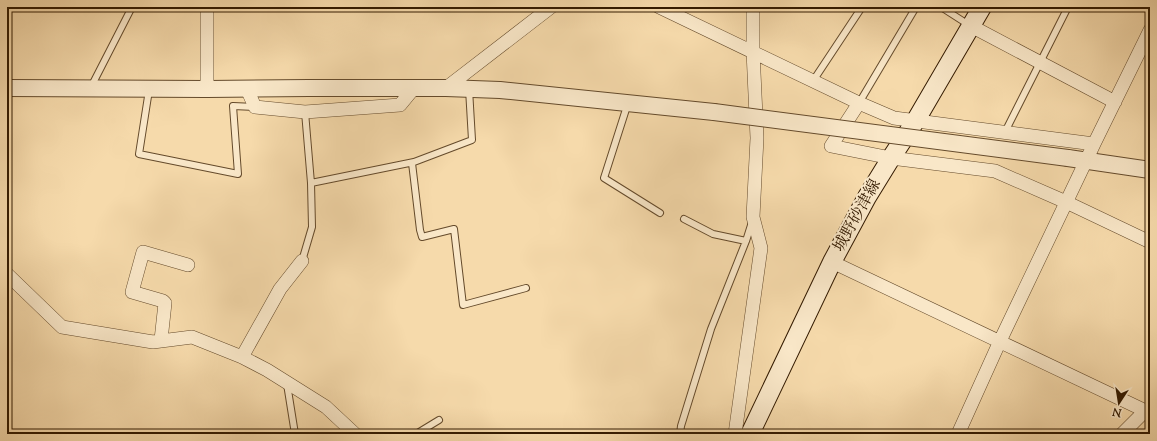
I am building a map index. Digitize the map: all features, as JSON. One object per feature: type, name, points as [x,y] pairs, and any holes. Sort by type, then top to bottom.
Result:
[{"type":"main road","name":"城野砂津線","points":[[750,434],[832,262],[890,158],[916,120],[982,7]]},
{"type":"street","points":[[207,7],[208,89]]},
{"type":"street","points":[[446,88],[551,7]]},
{"type":"street","points":[[660,7],[859,103],[894,118],[1094,144]]},
{"type":"street","points":[[735,434],[761,248],[753,217],[757,138],[753,51],[753,7]]},
{"type":"street","points":[[970,26],[1115,102]]},
{"type":"street","points":[[958,434],[1085,160],[1150,30]]},
{"type":"street","points":[[7,88],[446,88],[500,90],[714,112],[1085,160],[1150,170]]},
{"type":"street","points":[[247,89],[255,107],[305,112],[400,105],[414,88]]},
{"type":"street","points":[[859,103],[831,146],[890,158],[995,171],[1066,202],[1150,242]]},
{"type":"street","points":[[161,340],[165,303],[163,301],[132,292],[143,252],[188,265]]},
{"type":"street","points":[[242,358],[280,289],[302,261]]},
{"type":"street","points":[[832,262],[1148,411],[1122,434]]},
{"type":"street","points":[[7,274],[62,327],[153,342],[192,337],[267,370],[326,407],[355,434]]},
{"type":"lane","points":[[90,89],[132,7]]},
{"type":"lane","points":[[813,81],[862,7]]},
{"type":"lane","points":[[859,103],[916,7]]},
{"type":"lane","points":[[941,7],[970,26]]},
{"type":"lane","points":[[1005,132],[1068,8],[1080,7]]},
{"type":"lane","points":[[149,89],[139,154],[238,174],[233,106],[255,107]]},
{"type":"lane","points":[[311,183],[412,163],[472,140],[469,89]]},
{"type":"lane","points":[[628,103],[604,178],[660,213]]},
{"type":"lane","points":[[302,261],[312,227],[311,183],[305,112]]},
{"type":"lane","points":[[412,163],[422,237],[454,229],[463,305],[526,288]]},
{"type":"lane","points":[[680,434],[681,426],[711,328],[746,241],[753,217]]},
{"type":"lane","points":[[684,219],[713,234],[746,241]]},
{"type":"lane","points":[[286,382],[295,434]]},
{"type":"lane","points":[[416,434],[439,420]]}]
